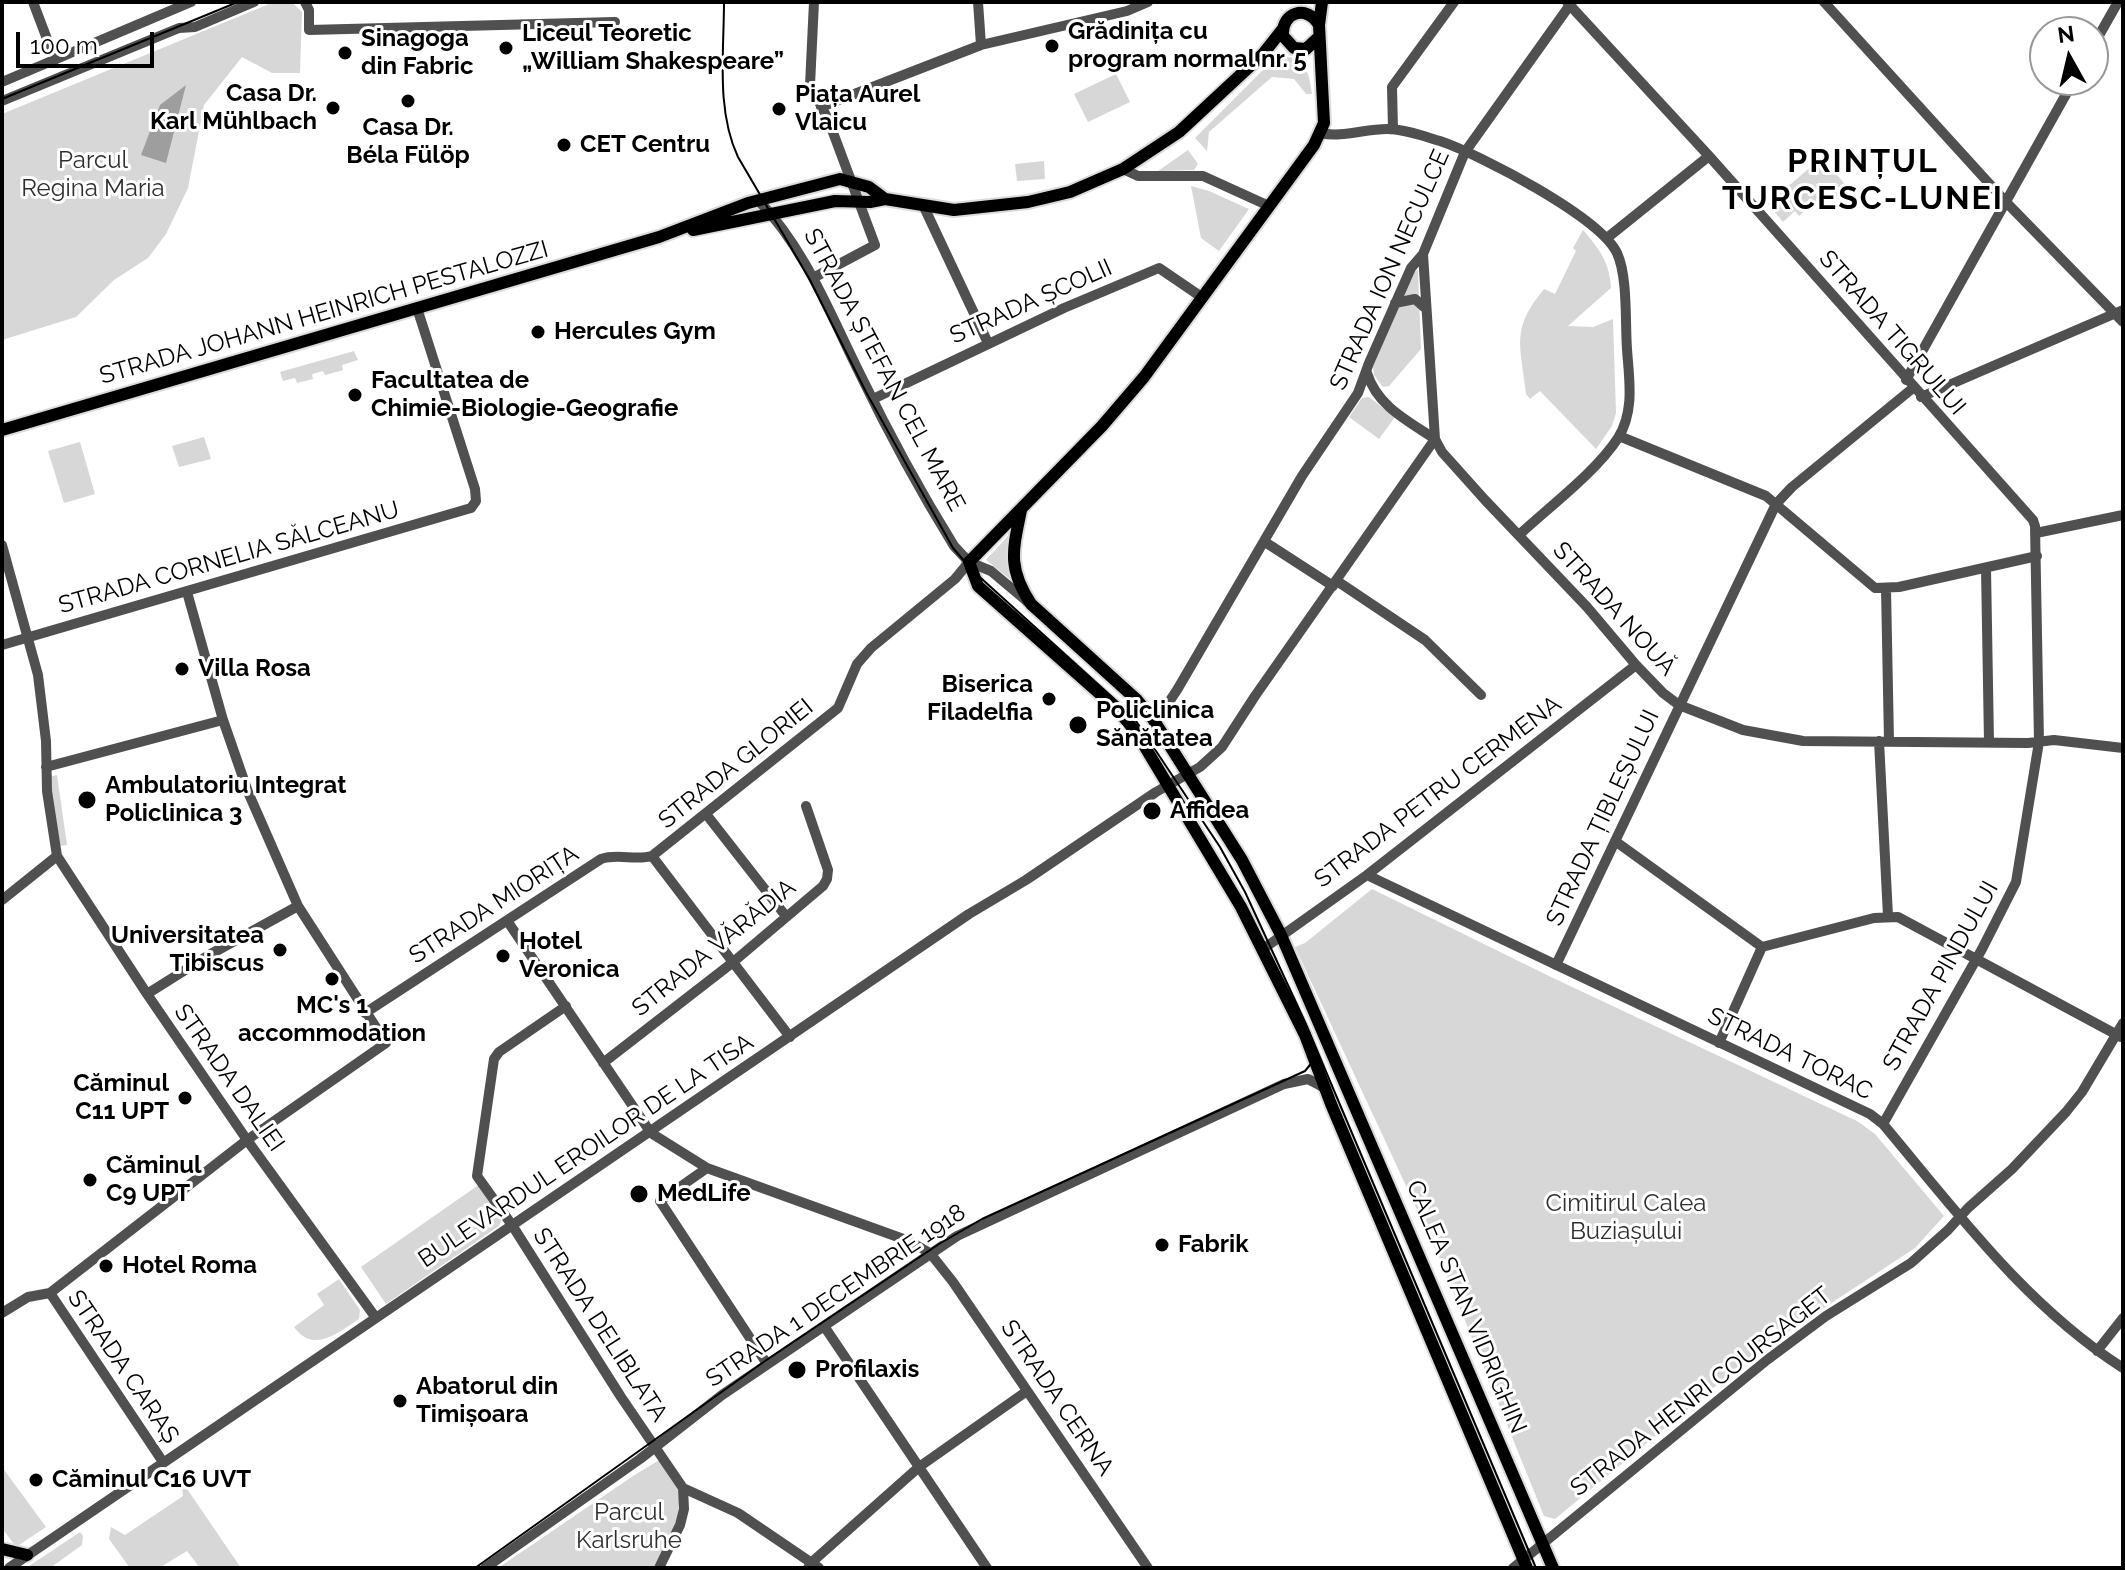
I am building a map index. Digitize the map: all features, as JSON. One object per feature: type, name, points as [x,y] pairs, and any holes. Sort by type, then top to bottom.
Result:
[{"type":"main road","points":[[852,182],[869,187],[885,199],[954,210],[1028,202],[1070,192],[1123,169],[1179,132],[1263,54],[1300,2]]},
{"type":"main road","points":[[969,562],[1102,426],[1152,367],[1320,133],[1324,112],[1319,31],[1322,2]]},
{"type":"main road","points":[[1293,14],[1309,13],[1319,31]]},
{"type":"main road","points":[[1282,30],[1285,41],[1321,70]]},
{"type":"main road","points":[[1263,54],[1312,46],[1319,31]]},
{"type":"main road","name":"STRADA JOHANN HEINRICH PESTALOZZI","points":[[2,430],[659,237],[758,200],[831,180],[852,182]]},
{"type":"main road","name":"STRADA JOHANN HEINRICH PESTALOZZI","points":[[659,237],[835,201],[885,199]]},
{"type":"main road","points":[[1021,510],[1013,557],[1018,585],[1031,604]]},
{"type":"main road","name":"STRADA ȘTEFAN CEL MARE","points":[[969,562],[978,586],[1126,719],[1241,907],[1305,1035],[1325,1088]]},
{"type":"main road","name":"STRADA ȘTEFAN CEL MARE","points":[[1031,604],[1137,700],[1189,773],[1242,860],[1281,935],[1337,1064]]},
{"type":"main road","name":"CALEA STAN VIDRIGHIN","points":[[1337,1064],[1553,1568]]},
{"type":"main road","name":"CALEA STAN VIDRIGHIN","points":[[1325,1088],[1521,1565]]},
{"type":"main road","points":[[2,1549],[27,1555]]},
{"type":"street","points":[[33,2],[55,60]]},
{"type":"street","points":[[2,82],[191,2]]},
{"type":"street","points":[[2,101],[179,28],[195,27],[254,2]]},
{"type":"street","points":[[305,2],[309,10],[309,30],[615,22]]},
{"type":"street","points":[[813,278],[875,245],[828,119],[809,80],[814,2]]},
{"type":"street","points":[[978,2],[981,45]]},
{"type":"street","points":[[821,107],[981,45],[1127,11],[1148,2]]},
{"type":"street","points":[[1393,129],[1392,87],[1454,2]]},
{"type":"street","points":[[1824,2],[2006,202],[2119,311],[2123,322]]},
{"type":"street","name":"STRADA ION NECULCE","points":[[1153,719],[1163,711],[1177,690],[1302,476],[1358,393],[1411,268],[1423,254],[1465,152],[1570,3]]},
{"type":"street","name":"STRADA TIGRULUI","points":[[1570,3],[2033,520],[2036,533]]},
{"type":"street","points":[[1913,388],[2006,202],[2065,96]]},
{"type":"street","points":[[1320,133],[1338,135],[1393,129],[1442,142],[1465,152],[1546,193],[1607,238],[1621,266],[1630,398],[1628,418],[1619,436],[1598,462],[1519,535]]},
{"type":"street","points":[[1607,238],[1709,156]]},
{"type":"street","points":[[1123,169],[1138,176],[1203,176],[1269,206]]},
{"type":"street","points":[[835,201],[852,182]]},
{"type":"street","name":"STRADA ȘTEFAN CEL MARE","points":[[758,200],[783,228],[813,278],[873,399],[946,532],[969,562],[991,571],[1031,604]]},
{"type":"street","points":[[924,207],[988,343]]},
{"type":"street","points":[[1423,254],[1424,307],[1435,439]]},
{"type":"street","name":"STRADA ȘCOLII","points":[[873,399],[988,343],[1159,268],[1203,298]]},
{"type":"street","points":[[1395,303],[1415,299],[1424,307]]},
{"type":"street","name":"STRADA CORNELIA SĂLCEANU","points":[[2,645],[468,509],[476,501],[475,489],[417,308]]},
{"type":"street","points":[[1913,388],[2119,311]]},
{"type":"street","points":[[1367,373],[1376,394]]},
{"type":"street","name":"STRADA ȚIBLEȘULUI","points":[[1556,965],[1776,504],[1792,487],[1913,388]]},
{"type":"street","points":[[1358,393],[1367,391],[1376,394],[1399,415],[1435,439]]},
{"type":"street","points":[[1619,436],[1766,496],[1868,585],[1886,589],[2037,556],[2036,533],[2123,515]]},
{"type":"street","name":"STRADA NOUĂ","points":[[1435,439],[1458,470],[1587,607],[1636,665],[1679,705],[1743,730],[1816,742],[2054,740],[2123,748]]},
{"type":"street","name":"BULEVARDUL EROILOR DE LA TISA","points":[[9,1568],[969,914],[1189,773],[1222,747],[1435,439]]},
{"type":"street","points":[[1265,542],[1425,640],[1481,695]]},
{"type":"street","points":[[2,545],[29,637],[42,700],[47,791],[57,856],[2,900]]},
{"type":"street","name":"STRADA PINDULUI","points":[[1883,1124],[2016,882],[2039,742],[2037,556]]},
{"type":"street","name":"STRADA GLORIEI","points":[[652,856],[838,708],[858,662],[955,579],[969,562]]},
{"type":"street","points":[[1986,568],[1989,742]]},
{"type":"street","points":[[1886,589],[1884,741],[1888,916]]},
{"type":"street","points":[[2,1313],[33,1295],[50,1293],[247,1140],[386,1043],[298,906],[248,792],[223,720],[187,592]]},
{"type":"street","name":"STRADA PETRU CERMENA","points":[[1263,949],[1367,875],[1636,665]]},
{"type":"street","points":[[46,767],[223,720]]},
{"type":"street","name":"STRADA VĂRĂDIA","points":[[603,1063],[732,963],[785,915],[823,886],[828,875],[826,861],[806,806]]},
{"type":"street","points":[[706,814],[785,915]]},
{"type":"street","points":[[1615,841],[1762,947],[1888,916],[1898,917],[2120,1037]]},
{"type":"street","name":"STRADA MIORIȚA","points":[[365,1013],[601,859],[617,855],[652,856]]},
{"type":"street","name":"STRADA DALIEI","points":[[57,856],[247,1140],[376,1318]]},
{"type":"street","points":[[652,856],[790,1037]]},
{"type":"street","name":"STRADA TORAC","points":[[1367,875],[1870,1114],[1883,1124],[1997,1261],[2097,1351],[2123,1368]]},
{"type":"street","points":[[147,994],[209,955],[298,906]]},
{"type":"street","points":[[508,922],[651,1133],[707,1168],[886,1232],[930,1253]]},
{"type":"street","points":[[1719,1043],[1762,947]]},
{"type":"street","name":"STRADA DELIBLATA","points":[[566,1006],[499,1052],[494,1059],[477,1176],[683,1488]]},
{"type":"street","name":"STRADA HENRI COURSAGET","points":[[1521,1565],[1543,1542],[1767,1360],[1826,1316],[1911,1263],[2012,1169],[2066,1112],[2120,1037],[2123,1023]]},
{"type":"street","name":"STRADA 1 DECEMBRIE 1918","points":[[485,1568],[640,1459],[767,1364],[930,1253],[984,1221],[1284,1084],[1308,1079],[1325,1088]]},
{"type":"street","points":[[707,1168],[660,1201],[767,1364]]},
{"type":"street","name":"STRADA CERNA","points":[[930,1253],[953,1282],[1148,1568]]},
{"type":"street","name":"STRADA CARAȘ","points":[[50,1293],[163,1462]]},
{"type":"street","points":[[2097,1351],[2123,1318]]},
{"type":"street","points":[[824,1326],[987,1568]]},
{"type":"street","points":[[659,1568],[680,1525],[684,1509],[683,1488],[738,1513],[813,1566],[919,1467],[1027,1391]]},
{"type":"green space","name":"Parcul Regina Maria","points":[[274,2],[292,2],[302,12],[300,73],[272,73],[242,57],[204,105],[188,188],[166,234],[148,258],[114,280],[76,317],[2,340],[2,114]]},
{"type":"green space","points":[[1280,57],[1295,59],[1304,66],[1312,94],[1306,94],[1294,79],[1272,77],[1209,132],[1207,151],[1195,138],[1272,61]]},
{"type":"green space","points":[[1116,74],[1130,102],[1088,122],[1074,94]]},
{"type":"green space","points":[[1188,150],[1198,164],[1194,170],[1158,171]]},
{"type":"green space","points":[[1822,157],[1848,188],[1834,199],[1827,192],[1799,216],[1795,211],[1783,222],[1768,204]]},
{"type":"green space","points":[[1044,161],[1045,179],[1017,181],[1015,164]]},
{"type":"green space","points":[[1191,186],[1249,209],[1219,251],[1201,238]]},
{"type":"green space","points":[[1583,230],[1603,256],[1611,288],[1568,326],[1593,327],[1613,319],[1616,413],[1612,426],[1596,449],[1540,391],[1530,399],[1526,394],[1520,338],[1526,316],[1544,289],[1555,294]]},
{"type":"green space","points":[[1418,270],[1421,349],[1389,386],[1383,387],[1374,375],[1373,366],[1414,271]]},
{"type":"green space","points":[[354,351],[358,360],[342,365],[343,370],[325,375],[323,371],[312,374],[313,379],[297,383],[295,378],[283,381],[280,372]]},
{"type":"green space","points":[[1369,397],[1395,417],[1379,439],[1349,417],[1362,398]]},
{"type":"green space","points":[[204,437],[211,459],[179,467],[172,446]]},
{"type":"green space","points":[[80,442],[95,494],[64,503],[48,451]]},
{"type":"green space","points":[[1009,535],[1011,580],[986,560]]},
{"type":"green space","points":[[57,775],[67,845],[59,846],[49,777]]},
{"type":"green space","name":"Cimitirul Calea Buziașului","points":[[1372,889],[1857,1121],[1875,1134],[1944,1216],[1915,1248],[1757,1352],[1555,1519],[1544,1516],[1440,1259],[1295,947],[1305,943]]},
{"type":"green space","points":[[480,1184],[502,1218],[499,1226],[386,1304],[361,1267]]},
{"type":"green space","points":[[339,1279],[360,1310],[359,1319],[326,1338],[317,1340],[301,1335],[294,1327],[324,1305],[317,1294]]},
{"type":"green space","name":"Parcul Karlsruhe","points":[[661,1459],[675,1481],[679,1503],[674,1526],[653,1568],[498,1568],[633,1476]]},
{"type":"green space","points":[[2,1467],[46,1527],[16,1547],[2,1528]]},
{"type":"green space","points":[[181,1480],[241,1568],[200,1568],[187,1551],[159,1568],[130,1568],[109,1539],[111,1527],[125,1535],[183,1496]]},
{"type":"green space","points":[[80,1532],[82,1545],[50,1568],[26,1568]]},
{"type":"shaded area","points":[[186,85],[166,163],[141,155],[160,105]]},
{"type":"tram line","points":[[2,99],[238,2]]},
{"type":"tram line","points":[[724,2],[724,101],[731,139],[738,157],[810,280],[866,392],[953,548],[972,570],[1132,715],[1220,847],[1245,892],[1305,1022],[1536,1568]]},
{"type":"tram line","points":[[475,1568],[765,1361],[939,1244],[982,1219],[1305,1071],[1314,1060],[1315,1048]]},
{"type":"place","name":"Grădinița cu program normal nr. 5","points":[[1052,46]]},
{"type":"place","name":"Liceul Teoretic „William Shakespeare”","points":[[506,48]]},
{"type":"place","name":"Sinagoga din Fabric","points":[[345,53]]},
{"type":"place","name":"Casa Dr. Béla Fülöp","points":[[408,101]]},
{"type":"place","name":"Casa Dr. Karl Mühlbach","points":[[333,108]]},
{"type":"place","name":"Piața Aurel Vlaicu","points":[[779,109]]},
{"type":"place","name":"CET Centru","points":[[564,145]]},
{"type":"place","name":"Hercules Gym","points":[[538,332]]},
{"type":"place","name":"Facultatea de Chimie-Biologie-Geografie","points":[[355,395]]},
{"type":"place","name":"Villa Rosa","points":[[182,669]]},
{"type":"place","name":"Biserica Filadelfia","points":[[1049,699]]},
{"type":"place","name":"Policlinica Sănătatea","points":[[1078,725]]},
{"type":"place","name":"Ambulatoriu Integrat Policlinica 3","points":[[87,800]]},
{"type":"place","name":"Affidea","points":[[1152,811]]},
{"type":"place","name":"Universitatea Tibiscus","points":[[280,950]]},
{"type":"place","name":"Hotel Veronica","points":[[503,956]]},
{"type":"place","name":"MC's 1 accommodation","points":[[332,979]]},
{"type":"place","name":"Căminul C11 UPT","points":[[185,1098]]},
{"type":"place","name":"Căminul C9 UPT","points":[[90,1180]]},
{"type":"place","name":"MedLife","points":[[639,1194]]},
{"type":"place","name":"Fabrik","points":[[1162,1245]]},
{"type":"place","name":"Hotel Roma","points":[[106,1266]]},
{"type":"place","name":"Profilaxis","points":[[797,1370]]},
{"type":"place","name":"Abatorul din Timișoara","points":[[400,1401]]},
{"type":"place","name":"Căminul C16 UVT","points":[[36,1480]]},
{"type":"district","name":"PRINȚUL TURCESC-LUNEI","points":[[1863,180]]}]
